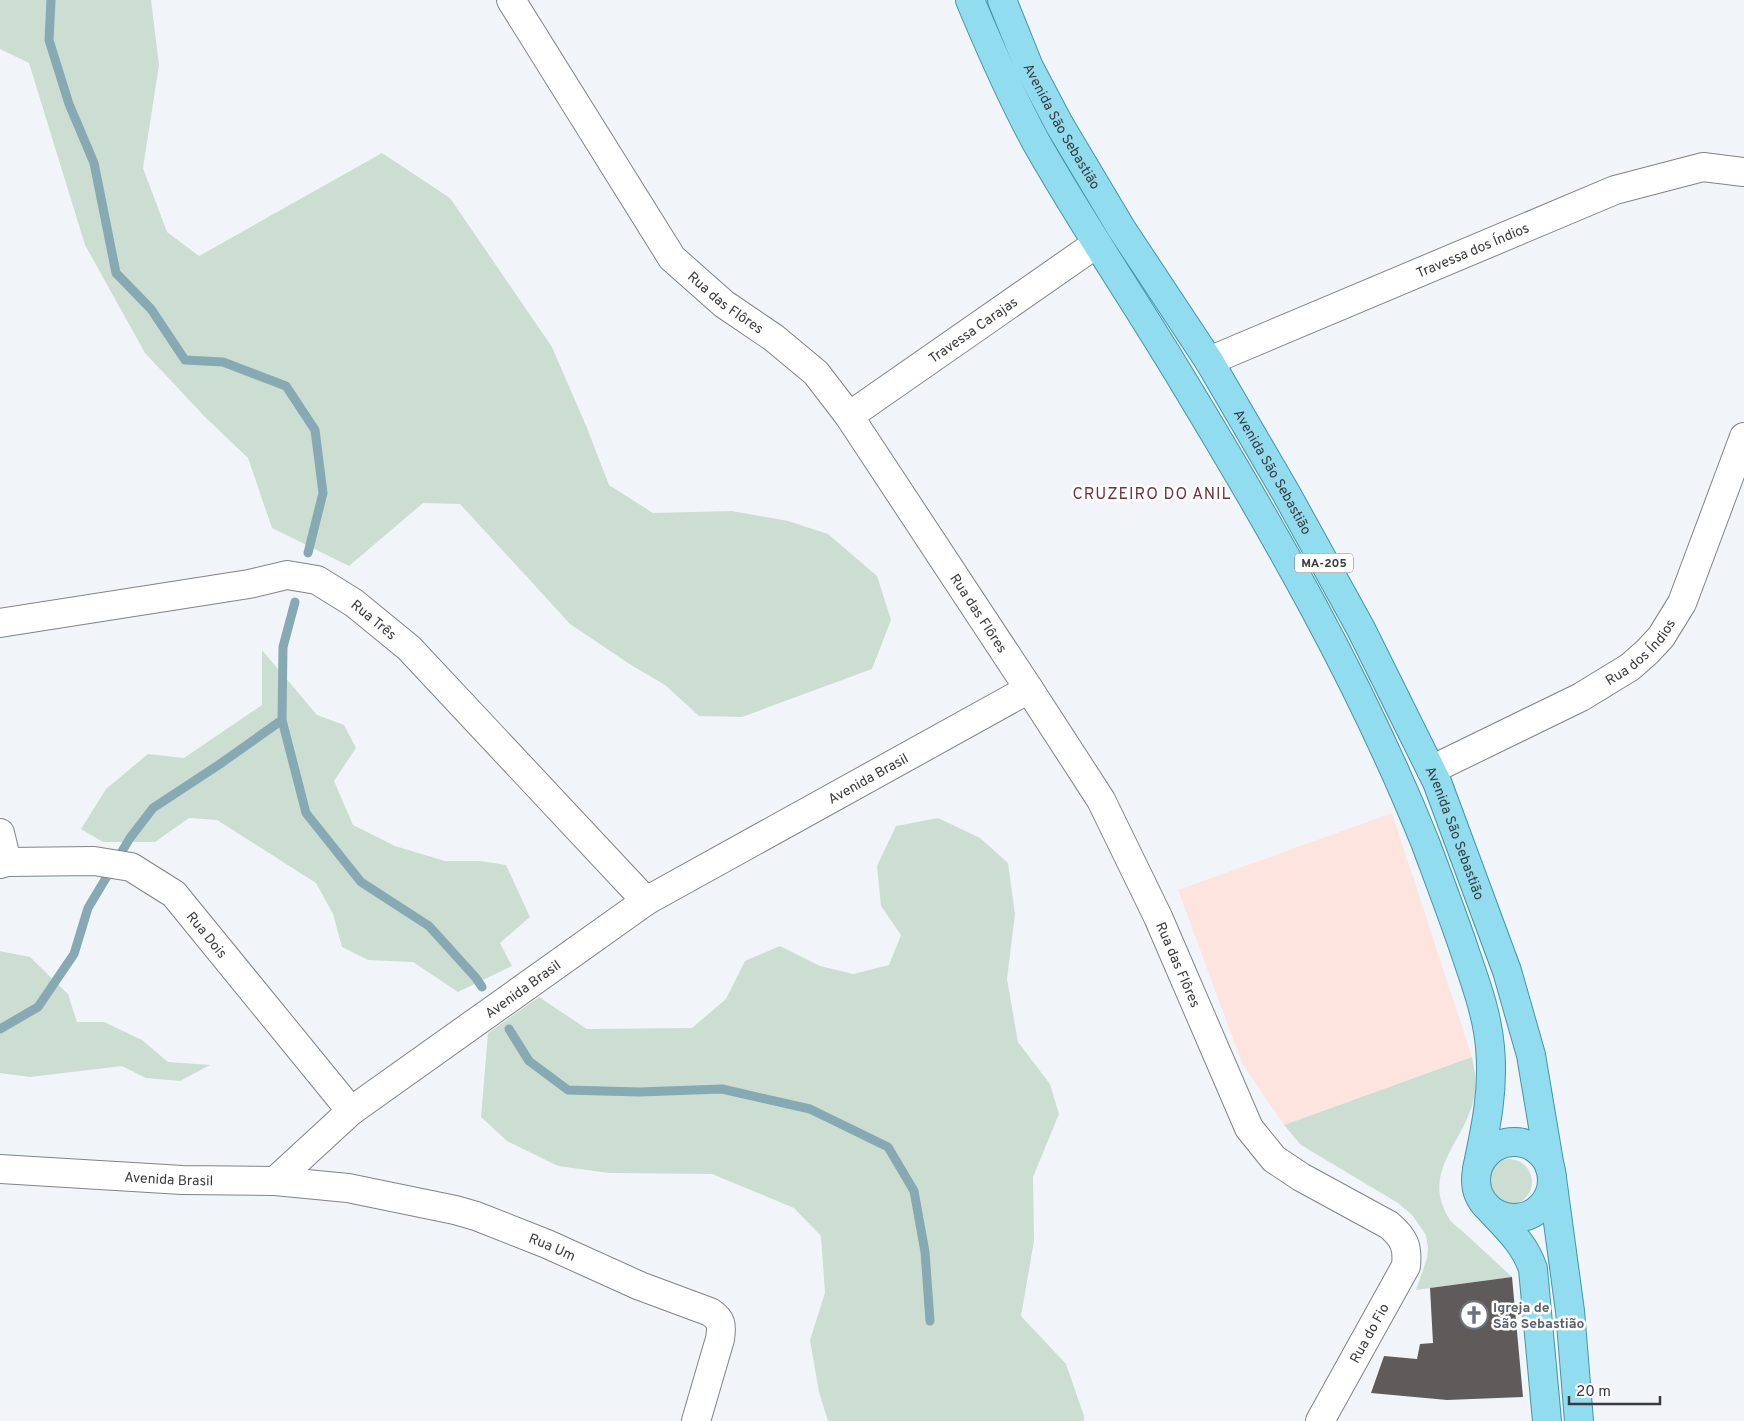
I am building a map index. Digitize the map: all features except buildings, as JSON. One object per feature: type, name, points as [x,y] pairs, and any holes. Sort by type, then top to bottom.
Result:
[{"type":"main road","name":"MA-205","points":[[970,0],[998,67],[1036,141],[1096,244],[1186,386],[1280,546],[1335,649],[1406,796],[1469,962],[1486,1020],[1490,1053],[1491,1097],[1477,1169]]},
{"type":"main road","name":"Avenida São Sebastião","points":[[1002,0],[1030,67],[1058,124],[1121,228],[1209,362],[1286,493],[1361,629],[1431,770],[1507,971],[1531,1056],[1551,1173],[1570,1311],[1579,1421]]},
{"type":"main road","points":[[1492,1212],[1503,1218],[1527,1217],[1546,1202],[1552,1190],[1551,1173],[1545,1157],[1536,1149],[1525,1143],[1513,1142],[1501,1144],[1490,1149],[1477,1169],[1475,1182],[1477,1194],[1483,1204],[1515,1236],[1529,1258],[1533,1269],[1547,1421]]},
{"type":"street","name":"Rua das Flôres","points":[[511,0],[672,258],[724,304],[774,338],[816,373],[849,416],[1029,689],[1101,800],[1158,917],[1249,1128],[1274,1158],[1319,1188],[1389,1225],[1405,1242]]},
{"type":"street","name":"Travessa dos Índios","points":[[1209,362],[1616,190],[1704,167],[1744,172]]},
{"type":"street","name":"Travessa Carajas","points":[[849,416],[1096,244]]},
{"type":"street","name":"Rua dos Índios","points":[[1431,770],[1581,696],[1630,667],[1647,652],[1661,636],[1682,603],[1744,437]]},
{"type":"street","name":"Rua Três","points":[[0,624],[249,584],[287,575],[317,580],[354,603],[410,648],[646,901]]},
{"type":"street","name":"Avenida Brasil","points":[[0,1168],[182,1180],[275,1181],[351,1111],[646,901],[1029,689]]},
{"type":"street","points":[[0,833],[4,863]]},
{"type":"street","name":"Rua Dois","points":[[4,863],[94,861],[131,868],[174,894],[351,1111]]},
{"type":"street","name":"Rua Um","points":[[275,1181],[348,1188],[469,1214],[547,1244],[640,1286],[710,1312],[718,1317],[722,1327],[696,1421]]},
{"type":"street","name":"Rua do Fio","points":[[1320,1421],[1406,1266],[1405,1242]]},
{"type":"shaded area","points":[[1392,813],[1472,1057],[1284,1125],[1242,1063],[1178,890]]},
{"type":"green space","points":[[0,0],[151,0],[159,65],[143,168],[167,232],[199,256],[382,153],[450,198],[552,347],[609,485],[653,513],[732,511],[788,521],[828,534],[877,576],[891,620],[872,669],[742,717],[699,716],[665,685],[631,665],[570,624],[460,504],[423,503],[349,566],[272,528],[248,458],[204,416],[145,353],[85,245],[29,63],[0,49]]},
{"type":"green space","points":[[262,650],[317,715],[344,725],[356,748],[334,781],[353,825],[395,846],[445,861],[480,861],[506,865],[530,917],[500,943],[512,966],[458,992],[413,962],[368,960],[342,947],[333,914],[316,883],[217,820],[189,818],[155,842],[103,842],[81,829],[106,789],[148,754],[184,758],[262,705]]},
{"type":"green space","points":[[938,818],[980,838],[1008,863],[1015,914],[1007,979],[1018,1042],[1050,1084],[1059,1114],[1033,1177],[1034,1241],[1021,1316],[1066,1364],[1084,1416],[1084,1421],[828,1421],[819,1392],[810,1340],[825,1293],[821,1236],[794,1208],[712,1174],[609,1173],[558,1166],[507,1141],[481,1117],[488,1033],[539,997],[587,1029],[692,1028],[726,999],[745,961],[780,946],[820,966],[853,974],[889,965],[901,935],[881,906],[877,866],[896,826]]},
{"type":"green space","points":[[0,951],[30,957],[68,994],[77,1022],[104,1022],[142,1040],[168,1062],[210,1065],[180,1081],[146,1078],[122,1066],[30,1077],[0,1073]]},
{"type":"green space","points":[[1472,1057],[1475,1093],[1472,1106],[1445,1162],[1439,1189],[1442,1204],[1450,1220],[1512,1277],[1416,1290],[1427,1258],[1428,1248],[1426,1235],[1412,1215],[1398,1203],[1301,1145],[1284,1125]]},
{"type":"green space","points":[[1504,1159],[1514,1159],[1528,1169],[1532,1182],[1528,1195],[1522,1201],[1514,1205],[1504,1205],[1490,1195],[1486,1187],[1486,1177],[1496,1163]]},
{"type":"waterway","points":[[51,0],[49,40],[69,104],[94,163],[116,273],[151,309],[185,360],[223,362],[286,386],[315,430],[323,493],[308,553]]},
{"type":"waterway","points":[[295,602],[283,647],[282,720],[306,813],[361,882],[429,926],[482,987]]},
{"type":"waterway","points":[[0,1029],[38,1007],[74,954],[88,908],[130,838],[153,808],[282,720]]},
{"type":"waterway","points":[[509,1029],[529,1061],[568,1090],[639,1092],[722,1089],[810,1109],[888,1147],[914,1191],[925,1252],[930,1321]]},
{"type":"place","name":"Igreja de São Sebastião","points":[[1474,1315]]},
{"type":"district","name":"CRUZEIRO DO ANIL","points":[[1152,493]]}]
